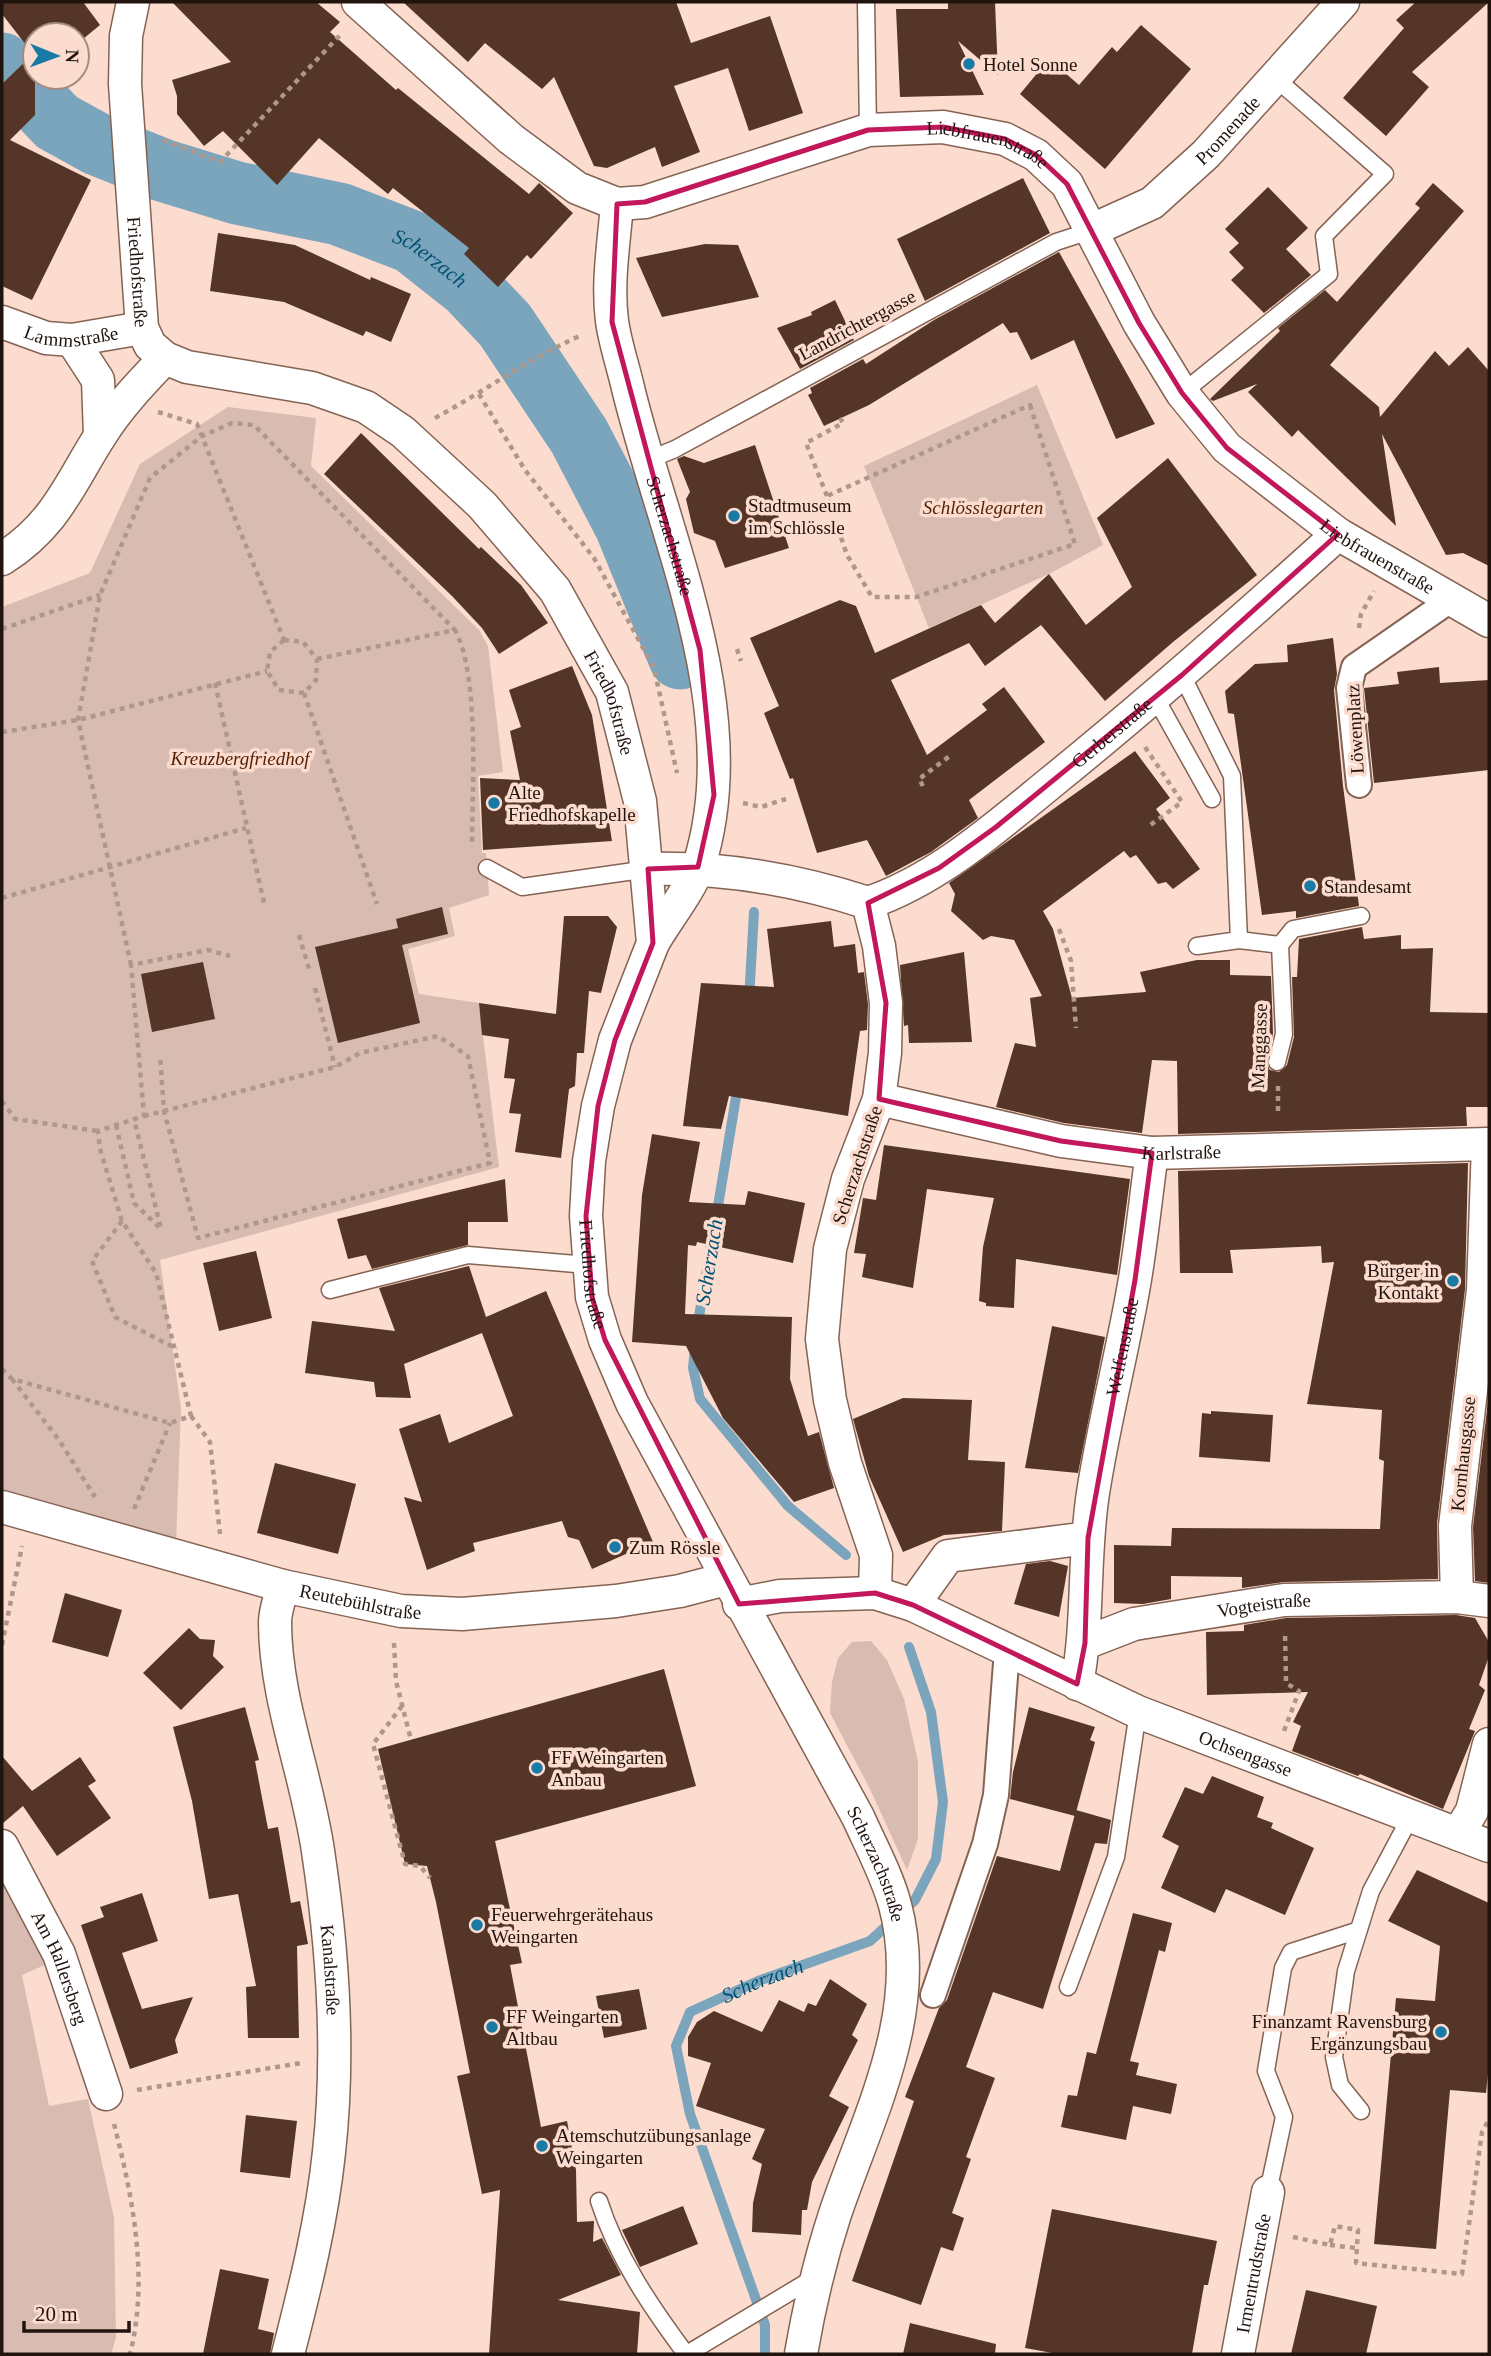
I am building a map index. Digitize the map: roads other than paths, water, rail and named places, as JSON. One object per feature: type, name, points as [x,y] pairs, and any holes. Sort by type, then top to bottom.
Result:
[{"type":"street","name":"Friedhofstraße","points":[[132,2],[126,36],[127,131],[142,328],[150,345],[165,358],[187,367],[312,388],[366,407],[403,432],[482,505],[562,602],[612,692],[638,789],[648,869],[653,943],[615,1040],[598,1105],[589,1161],[586,1216],[592,1297],[605,1340],[632,1403],[733,1591]]},
{"type":"street","name":"Promenade","points":[[1090,231],[1152,203],[1206,154],[1343,2]]},
{"type":"street","name":"Liebfrauenstraße","points":[[361,5],[511,139],[616,216],[645,202],[868,130],[943,127],[1005,139],[1036,155],[1067,184],[1139,323],[1182,393],[1227,448],[1338,534],[1489,621]]},
{"type":"street","name":"Scherzachstraße","points":[[616,216],[611,272],[612,321],[646,461],[700,650],[713,751],[714,795],[698,867],[653,943]]},
{"type":"street","name":"Lammstraße","points":[[2,323],[46,338],[72,340],[142,328]]},
{"type":"street","points":[[72,340],[98,380],[100,436]]},
{"type":"street","points":[[2,559],[18,549],[65,499],[100,436],[124,401],[165,358]]},
{"type":"street","name":"Gerberstraße","points":[[868,904],[894,894],[939,868],[1067,769],[1182,675],[1338,534]]},
{"type":"street","name":"Löwenplatz","points":[[1359,785],[1349,688],[1354,667],[1452,599]]},
{"type":"street","points":[[648,869],[698,867],[796,881],[868,904]]},
{"type":"street","name":"Scherzachstraße","points":[[868,904],[879,946],[886,1003],[885,1054],[879,1099],[848,1179],[830,1249],[822,1339],[830,1400],[839,1438],[877,1555],[875,1593]]},
{"type":"street","name":"Karlstraße","points":[[879,1099],[1061,1141],[1152,1153],[1488,1144]]},
{"type":"street","name":"Kornhausgasse","points":[[1457,1597],[1455,1526],[1483,1290],[1488,1144]]},
{"type":"street","name":"Welfenstraße","points":[[1085,1643],[1088,1538],[1108,1402],[1135,1280],[1152,1153]]},
{"type":"street","name":"Reutebühlstraße","points":[[15,1511],[282,1586],[392,1611],[462,1614],[654,1595],[733,1591]]},
{"type":"street","points":[[913,1605],[948,1556],[1088,1538]]},
{"type":"street","name":"Kanalstraße","points":[[282,1586],[275,1619],[277,1658],[318,1849],[331,1960],[335,2058],[329,2152],[312,2261],[288,2354]]},
{"type":"street","name":"Scherzachstraße","points":[[733,1591],[858,1817],[886,1876],[896,1907],[900,1943],[902,1985],[896,2035],[883,2085],[835,2214],[817,2276],[801,2354]]},
{"type":"street","points":[[733,1591],[780,1596],[875,1593],[913,1605],[1007,1650],[996,1795],[985,1844],[933,1995]]},
{"type":"street","name":"Vogteistraße","points":[[1085,1643],[1134,1624],[1284,1600],[1457,1597],[1489,1601]]},
{"type":"street","points":[[1077,1684],[1085,1643]]},
{"type":"street","name":"Ochsengasse","points":[[1007,1650],[1138,1712],[1412,1814],[1489,1846]]},
{"type":"street","points":[[1458,1833],[1472,1811],[1489,1744]]},
{"type":"street","name":"Am Hallersberg","points":[[2,1846],[59,1954],[106,2094]]},
{"type":"street","name":"Irmentrudstraße","points":[[1238,2354],[1268,2192]]},
{"type":"lane","points":[[866,2],[868,130]]},
{"type":"lane","points":[[1182,393],[1329,274],[1324,236],[1385,174],[1274,78]]},
{"type":"lane","name":"Landrichtergasse","points":[[646,461],[675,449],[1056,242],[1090,231]]},
{"type":"lane","points":[[1182,675],[1232,776],[1239,940]]},
{"type":"lane","points":[[1155,697],[1212,799]]},
{"type":"lane","points":[[487,868],[522,887],[648,869]]},
{"type":"lane","points":[[1197,946],[1239,940],[1280,944],[1293,929],[1361,916]]},
{"type":"lane","name":"Manggasse","points":[[1278,1062],[1284,1034],[1280,944]]},
{"type":"lane","points":[[330,1290],[468,1255],[588,1265]]},
{"type":"lane","points":[[1068,1987],[1116,1857],[1138,1712]]},
{"type":"lane","points":[[1362,2111],[1340,2085],[1334,2057],[1346,1971],[1356,1931],[1371,1891],[1412,1814]]},
{"type":"lane","points":[[1268,2192],[1284,2117],[1266,2071],[1283,1968],[1291,1952],[1356,1931]]},
{"type":"lane","points":[[599,2201],[606,2223],[650,2305],[687,2354],[817,2276]]},
{"type":"waterway","name":"Scherzach","points":[[2,64],[57,122],[97,144],[162,170],[237,193],[339,214],[412,242],[469,287],[505,325],[579,436],[626,526],[680,658]]},
{"type":"waterway","name":"Scherzach","points":[[749,1000],[754,912]]},
{"type":"waterway","name":"Scherzach","points":[[716,1218],[738,1085]]},
{"type":"waterway","name":"Scherzach","points":[[697,1328],[713,1234]]},
{"type":"waterway","name":"Scherzach","points":[[695,1348],[693,1368],[700,1399],[788,1506],[846,1555]]},
{"type":"waterway","name":"Scherzach","points":[[765,2354],[765,2325],[690,2114],[676,2046],[690,2012],[758,1981],[870,1941],[915,1900],[936,1859],[943,1802],[931,1712],[909,1647]]},
{"type":"place","name":"Hotel Sonne","points":[[969,64]]},
{"type":"place","name":"Stadtmuseum im Schlössle","points":[[734,516]]},
{"type":"place","name":"Alte Friedhofskapelle","points":[[494,803]]},
{"type":"place","name":"Standesamt","points":[[1310,886]]},
{"type":"place","name":"Bürger in Kontakt","points":[[1453,1281]]},
{"type":"place","name":"Zum Rössle","points":[[615,1547]]},
{"type":"place","name":"FF Weingarten Anbau","points":[[537,1768]]},
{"type":"place","name":"Feuerwehrgerätehaus Weingarten","points":[[477,1925]]},
{"type":"place","name":"FF Weingarten Altbau","points":[[492,2027]]},
{"type":"place","name":"Finanzamt Ravensburg Ergänzungsbau","points":[[1441,2032]]},
{"type":"place","name":"Atemschutzübungsanlage Weingarten","points":[[542,2146]]},
{"type":"park label","name":"Schlösslegarten","points":[[983,507]]},
{"type":"park label","name":"Kreuzbergfriedhof","points":[[240,758]]}]
